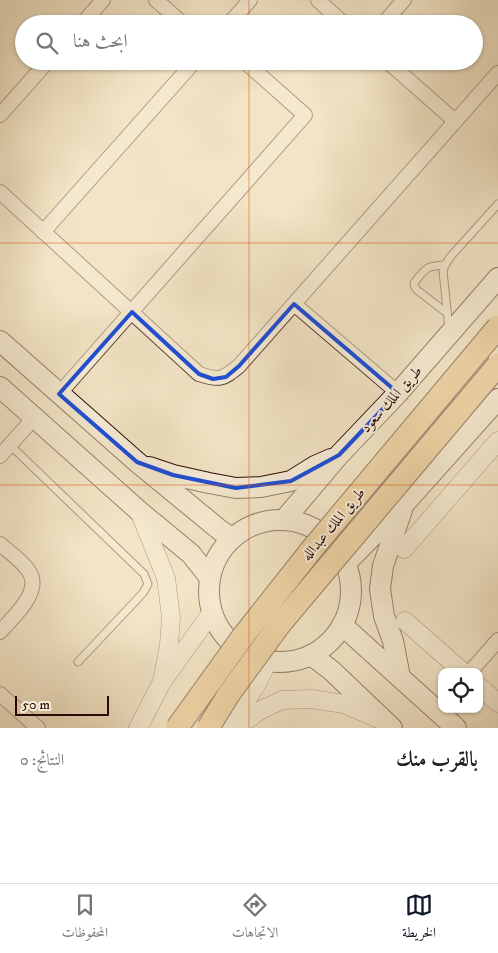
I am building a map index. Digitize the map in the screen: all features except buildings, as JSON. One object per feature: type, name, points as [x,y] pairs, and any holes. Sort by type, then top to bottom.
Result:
[{"type":"main road","name":"طريق الملك سعود","points":[[284,520],[339,455],[398,394],[498,278]]},
{"type":"main road","name":"طريق الملك عبدالله","points":[[177,728],[244,634],[498,327]]},
{"type":"main road","points":[[0,341],[137,462],[232,538]]},
{"type":"main road","name":"طريق الملك عبدالله","points":[[208,728],[229,694],[280,624],[498,365]]},
{"type":"main road","points":[[0,387],[139,511],[191,554],[210,578]]},
{"type":"main road","points":[[346,564],[405,503],[498,399]]},
{"type":"main road","points":[[137,462],[173,475],[209,484],[245,488],[262,487],[291,481],[315,466],[339,455]]},
{"type":"main road","points":[[400,677],[393,641],[384,616],[380,590],[383,566],[405,503]]},
{"type":"main road","points":[[284,520],[301,523],[313,528],[332,543],[346,564],[351,594],[348,612],[342,625],[337,634],[328,643],[311,655],[290,661],[268,661],[248,654],[222,633],[212,612],[208,589],[217,556],[232,538],[242,530],[253,525],[265,521],[284,520]]},
{"type":"main road","points":[[342,625],[456,728]]},
{"type":"main road","points":[[311,655],[331,670],[389,725]]},
{"type":"street","points":[[90,15],[103,0]]},
{"type":"street","points":[[156,0],[173,15]]},
{"type":"street","points":[[237,15],[250,0]]},
{"type":"street","points":[[318,0],[334,15]]},
{"type":"street","points":[[391,15],[404,0]]},
{"type":"street","points":[[0,115],[40,70]]},
{"type":"street","points":[[43,232],[187,70]]},
{"type":"street","points":[[60,394],[305,115],[254,70]]},
{"type":"street","points":[[397,70],[455,121]]},
{"type":"street","points":[[0,192],[199,374],[213,379],[226,377],[239,366],[498,73]]},
{"type":"street","points":[[294,304],[398,394]]},
{"type":"street","points":[[0,456],[34,418]]},
{"type":"street","points":[[404,549],[498,442]]},
{"type":"street","points":[[139,511],[166,578],[171,617],[169,645],[162,682]]},
{"type":"street","points":[[0,544],[30,572],[33,582],[32,592],[26,602],[0,632]]},
{"type":"street","points":[[138,728],[162,682],[212,612]]},
{"type":"street","points":[[405,621],[458,668]]},
{"type":"street","points":[[474,668],[498,640]]},
{"type":"street","points":[[229,728],[257,684],[268,661]]},
{"type":"street","points":[[483,690],[498,703]]},
{"type":"street","points":[[0,694],[38,728]]},
{"type":"street","points":[[236,728],[259,711],[282,700],[312,698],[344,704],[389,725]]},
{"type":"lane","points":[[449,334],[443,271],[445,265],[498,204]]},
{"type":"lane","points":[[445,265],[428,267],[414,283],[417,290],[447,313]]},
{"type":"lane","points":[[10,445],[144,574],[148,584],[144,593],[78,662]]},
{"type":"highlighted area","points":[[294,304],[398,393],[339,455],[291,481],[236,488],[173,475],[137,462],[59,394],[132,312],[199,374],[213,379],[226,377],[239,366]]}]
